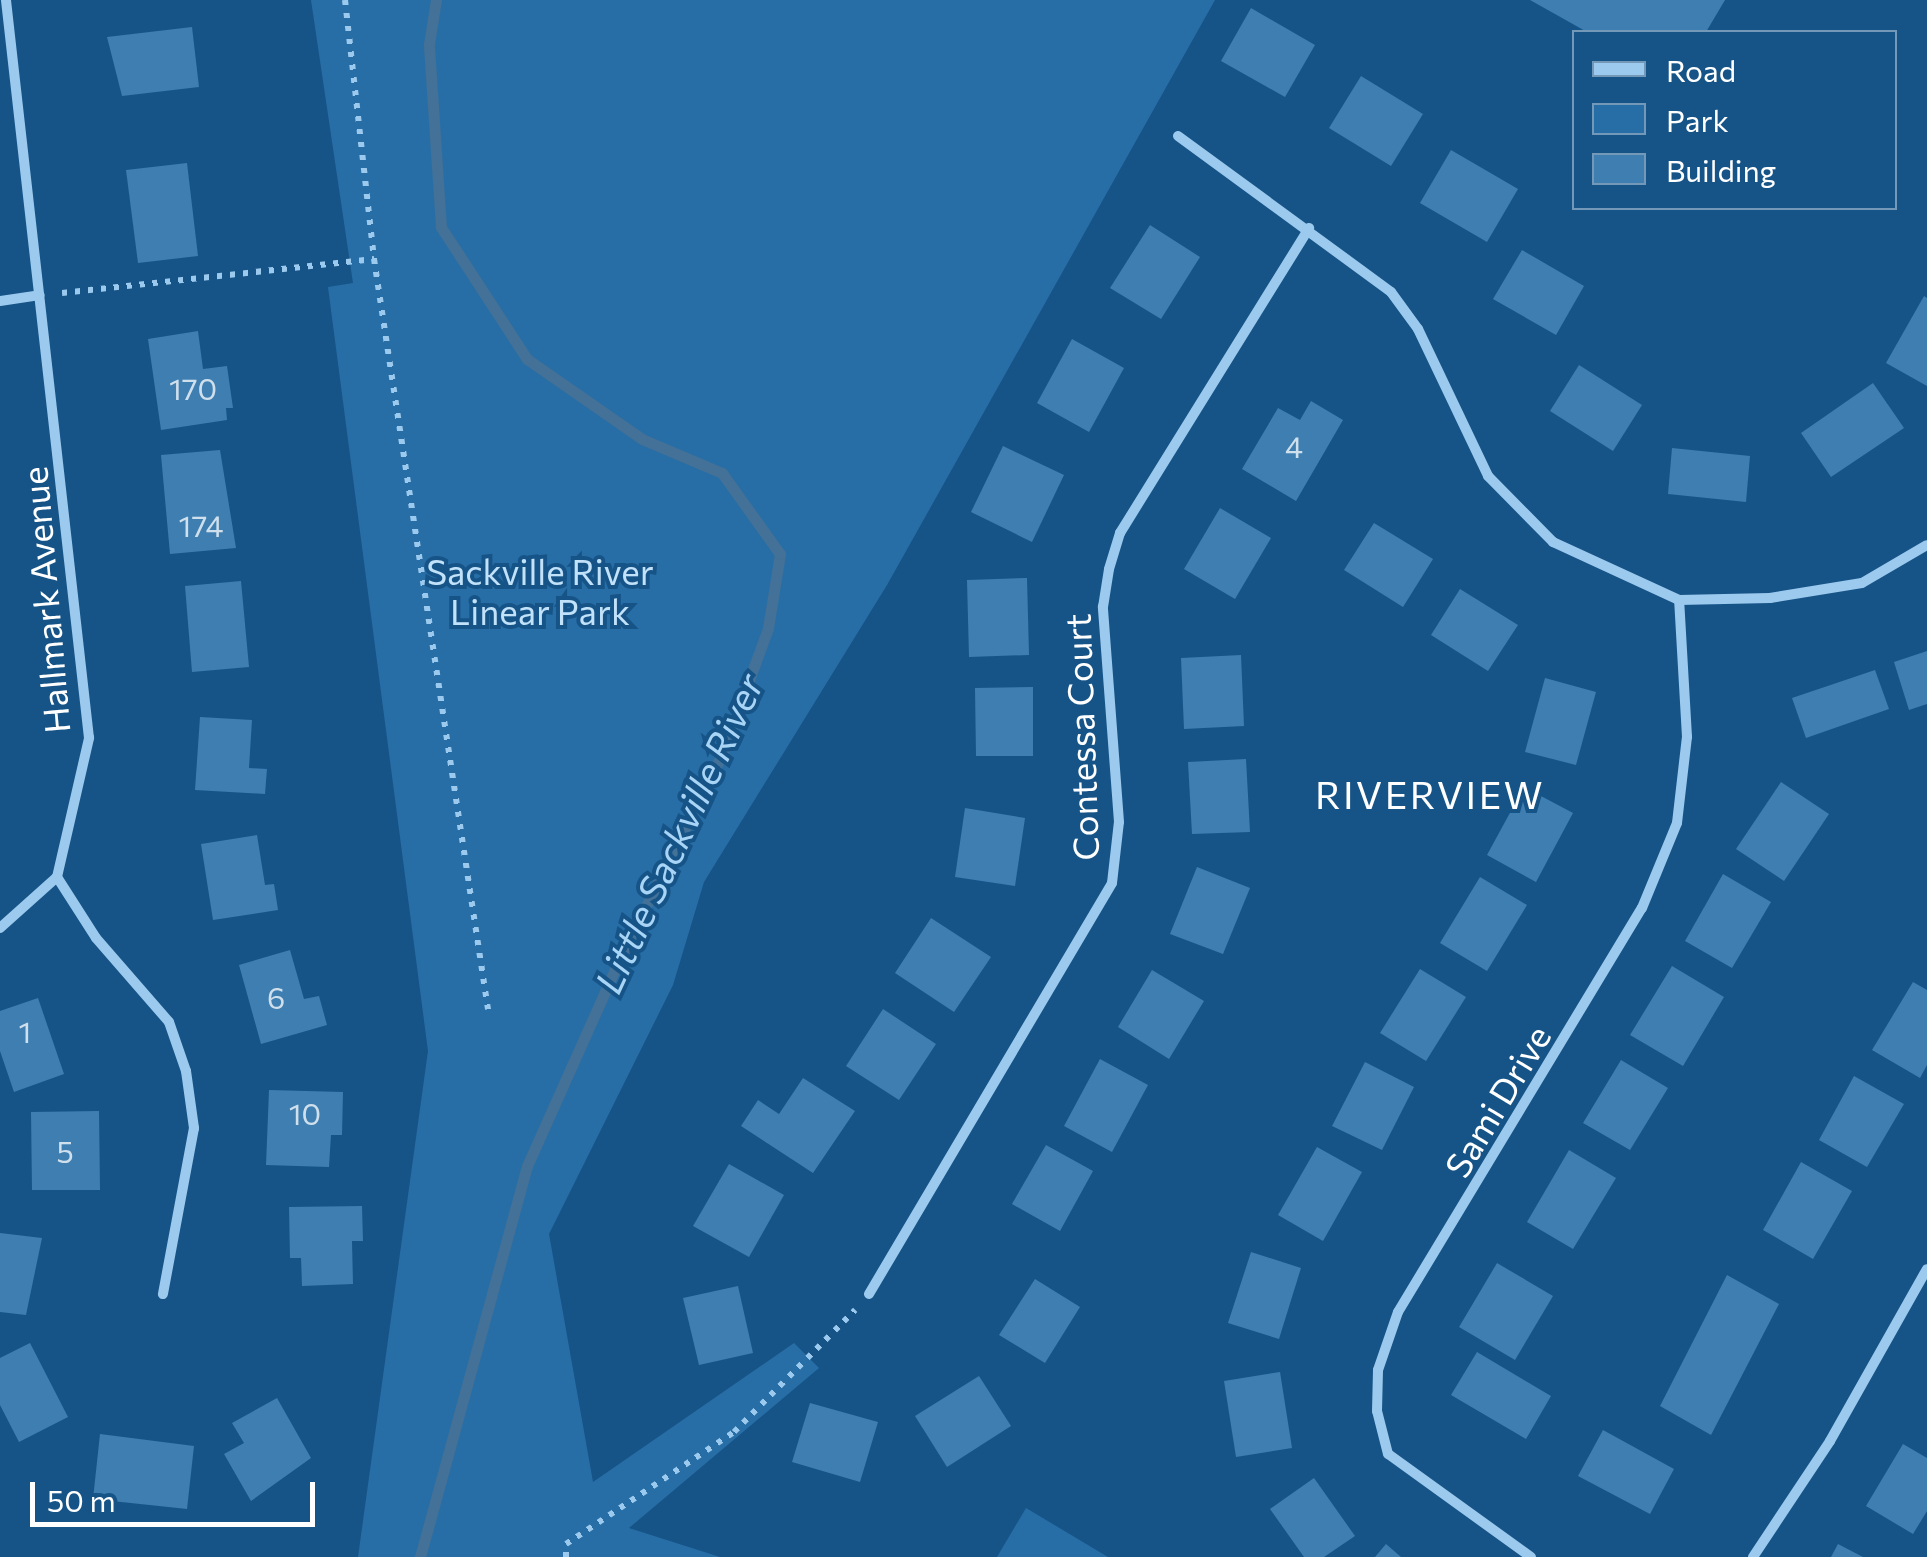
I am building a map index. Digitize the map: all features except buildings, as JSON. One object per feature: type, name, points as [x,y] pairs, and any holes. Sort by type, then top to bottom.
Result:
[{"type":"street","name":"Hallmark Avenue","points":[[6,0],[88,738],[56,877]]},
{"type":"street","points":[[1178,136],[1392,292],[1418,329],[1488,476],[1553,542],[1679,600],[1770,598],[1862,583],[1927,545]]},
{"type":"street","name":"Contessa Court","points":[[870,1294],[1112,883],[1118,822],[1103,608],[1108,570],[1120,533],[1308,228]]},
{"type":"street","points":[[0,302],[40,295]]},
{"type":"street","name":"Sami Drive","points":[[1530,1557],[1388,1454],[1376,1412],[1378,1370],[1398,1312],[1642,908],[1677,823],[1687,737],[1679,600]]},
{"type":"street","points":[[0,928],[56,877],[96,938],[169,1022],[186,1071],[194,1128],[163,1294]]},
{"type":"street","points":[[1753,1557],[1830,1441],[1927,1269]]},
{"type":"path","points":[[345,0],[374,259],[488,1009]]},
{"type":"path","points":[[40,295],[374,259]]},
{"type":"path","points":[[566,1557],[566,1544],[734,1432],[870,1294]]},
{"type":"green space","name":"Sackville River Linear Park","points":[[311,0],[1215,0],[887,585],[704,882],[673,985],[549,1234],[593,1482],[794,1343],[819,1368],[629,1528],[720,1557],[358,1557],[428,1051],[328,287],[353,283]]},
{"type":"green space","points":[[1026,1508],[1108,1557],[997,1557]]},
{"type":"waterway","name":"Little Sackville River","points":[[420,1557],[527,1166],[619,960],[722,754],[768,628],[780,554],[722,473],[642,439],[527,359],[441,227],[429,44],[436,0]]},
{"type":"district","name":"RIVERVIEW","points":[[1430,794]]}]
